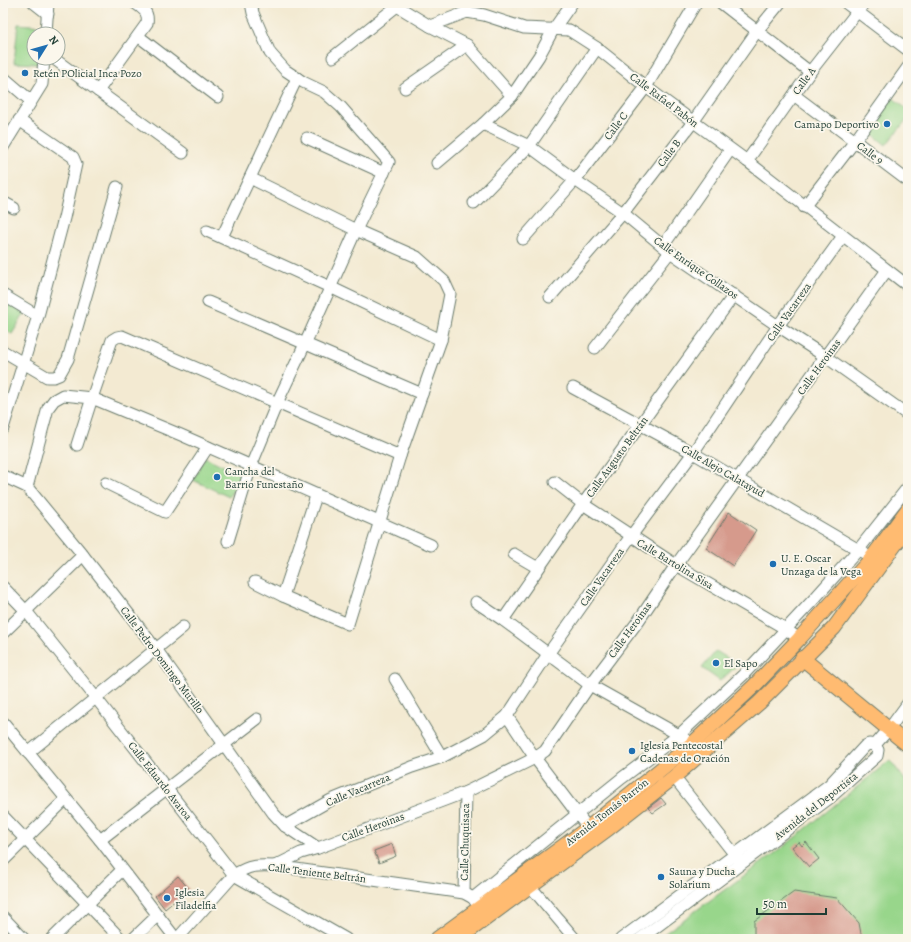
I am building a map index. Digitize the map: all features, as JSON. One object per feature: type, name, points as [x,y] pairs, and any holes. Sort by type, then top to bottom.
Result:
[{"type":"main road","name":"Avenida Tomás Barrón","points":[[458,939],[588,828],[692,744],[754,686],[799,639],[871,559],[908,509]]},
{"type":"main road","name":"Avenida Tomás Barrón","points":[[437,939],[472,900],[526,881],[674,777],[759,703],[802,658],[834,628],[908,527]]},
{"type":"main road","points":[[802,658],[908,745]]},
{"type":"street","points":[[34,3],[48,9],[47,26]]},
{"type":"street","points":[[98,91],[147,23],[148,17],[146,11],[135,3]]},
{"type":"street","points":[[228,541],[251,466],[277,403],[356,230],[389,162],[341,107],[324,92],[303,82],[285,70],[270,53],[255,19],[251,3]]},
{"type":"street","points":[[437,163],[484,124],[512,96],[539,56],[553,30],[572,3]]},
{"type":"street","name":"Calle C","points":[[523,239],[575,180],[646,87],[696,3]]},
{"type":"street","points":[[721,3],[810,72]]},
{"type":"street","name":"Calle B","points":[[550,297],[623,213],[692,122],[757,31],[780,3]]},
{"type":"street","points":[[846,3],[861,8],[908,50]]},
{"type":"street","points":[[333,57],[394,5],[467,45],[512,96]]},
{"type":"street","name":"Calle Rafael Pabón","points":[[430,26],[464,8],[524,28],[569,30],[597,48],[692,122],[747,161],[804,207],[887,270],[907,283]]},
{"type":"street","name":"Calle A","points":[[747,161],[810,72],[861,8]]},
{"type":"street","points":[[138,36],[218,97]]},
{"type":"street","points":[[405,88],[467,45]]},
{"type":"street","points":[[474,203],[529,146],[597,48]]},
{"type":"street","points":[[3,146],[42,84],[43,66]]},
{"type":"street","points":[[63,66],[183,153]]},
{"type":"street","points":[[804,207],[855,141],[908,67]]},
{"type":"street","points":[[3,77],[31,101]]},
{"type":"street","points":[[222,238],[297,78]]},
{"type":"street","name":"Calle 9","points":[[794,95],[908,182]]},
{"type":"street","points":[[3,428],[38,316],[64,218],[76,164],[73,157],[19,120]]},
{"type":"street","name":"Calle Enrique Collazos","points":[[484,124],[529,146],[623,213],[666,249],[826,357],[908,415]]},
{"type":"street","points":[[307,138],[384,173]]},
{"type":"street","points":[[595,348],[666,249],[730,150]]},
{"type":"street","points":[[250,178],[356,230],[417,257],[444,281],[450,294],[441,340],[400,456],[348,624],[283,596],[255,582]]},
{"type":"street","points":[[3,350],[47,376],[54,377],[59,375],[68,359],[117,187]]},
{"type":"street","points":[[3,202],[14,208]]},
{"type":"street","points":[[207,231],[441,340]]},
{"type":"street","name":"Calle Vacarreza","points":[[285,826],[331,800],[412,767],[442,757],[484,735],[507,716],[548,654],[631,536],[693,453],[778,326],[843,236]]},
{"type":"street","name":"Calle Heroinas","points":[[275,866],[301,852],[318,848],[466,792],[535,758],[545,751],[590,685],[639,620],[676,565],[887,270]]},
{"type":"street","points":[[3,295],[38,316]]},
{"type":"street","name":"Calle Augusto Beltrán","points":[[502,620],[583,504],[734,295]]},
{"type":"street","points":[[208,302],[422,394]]},
{"type":"street","points":[[76,445],[112,340],[122,336],[400,456]]},
{"type":"street","name":"Calle Alejo Calatayud","points":[[573,388],[693,453],[859,549],[871,559]]},
{"type":"street","points":[[27,487],[48,408],[54,400],[63,395],[92,398],[431,545]]},
{"type":"street","points":[[106,483],[166,512],[208,447]]},
{"type":"street","name":"Calle Pedro Domingo Murillo","points":[[3,476],[27,487],[83,555],[156,649],[273,813],[285,826],[318,848]]},
{"type":"street","name":"Calle Bartolina Sisa","points":[[555,482],[583,504],[676,565],[786,629],[799,639]]},
{"type":"street","points":[[472,900],[679,735],[743,675],[859,549],[908,487]]},
{"type":"street","points":[[283,596],[316,496]]},
{"type":"street","points":[[514,554],[538,568]]},
{"type":"street","points":[[3,633],[83,555]]},
{"type":"street","name":"Calle Eduardo Avaroa","points":[[3,587],[26,611],[96,698],[234,875],[346,939]]},
{"type":"street","points":[[476,602],[590,685],[679,735],[692,744]]},
{"type":"street","points":[[28,753],[183,627]]},
{"type":"street","points":[[395,679],[442,757]]},
{"type":"street","points":[[875,745],[908,703]]},
{"type":"street","points":[[507,716],[535,758],[588,828]]},
{"type":"street","points":[[100,840],[257,719]]},
{"type":"street","points":[[3,722],[100,840],[177,939]]},
{"type":"street","name":"Avenida del Deportista","points":[[621,939],[738,860],[831,798],[877,756],[878,750],[875,745],[869,744],[865,746],[828,785],[738,860],[640,939]]},
{"type":"street","points":[[674,777],[738,860]]},
{"type":"street","name":"Calle Chuquisaca","points":[[466,792],[472,900]]},
{"type":"street","points":[[3,861],[66,799]]},
{"type":"street","points":[[3,816],[121,939]]},
{"type":"street","name":"Calle Teniente Beltrán","points":[[177,939],[234,875],[244,868],[275,866],[472,900]]},
{"type":"street","points":[[52,939],[122,870]]},
{"type":"street","points":[[526,881],[575,939]]},
{"type":"street","points":[[133,939],[158,915]]},
{"type":"street","points":[[3,917],[24,939]]},
{"type":"green space","points":[[18,24],[42,26],[26,26],[26,64],[14,63]]},
{"type":"green space","name":"Camapo Deportivo","points":[[893,98],[908,110],[908,118],[886,145],[867,130]]},
{"type":"green space","points":[[3,300],[25,313],[12,334],[3,329]]},
{"type":"green space","name":"Cancha del Barrio Funestaño","points":[[205,457],[242,475],[229,497],[193,480]]},
{"type":"green space","points":[[716,651],[737,664],[720,681],[702,668]]},
{"type":"green space","points":[[890,760],[908,784],[908,939],[657,939],[782,848]]},
{"type":"building","points":[[729,512],[756,530],[733,566],[706,548]]},
{"type":"building","points":[[661,798],[666,804],[653,813],[648,808]]},
{"type":"building","points":[[799,842],[802,846],[806,842],[819,859],[809,867],[792,847]]},
{"type":"building","points":[[392,844],[396,856],[379,863],[374,851]]},
{"type":"building","points":[[178,876],[189,889],[165,909],[155,896]]},
{"type":"building","points":[[794,892],[837,898],[859,923],[862,939],[754,939],[754,921]]},
{"type":"place","name":"Retén POlicial Inca Pozo","points":[[25,73]]},
{"type":"place","name":"Camapo Deportivo","points":[[887,124]]},
{"type":"place","name":"Cancha del Barrio Funestaño","points":[[217,477]]},
{"type":"place","name":"U. E. Oscar Unzaga de la Vega","points":[[773,564]]},
{"type":"place","name":"El Sapo","points":[[716,663]]},
{"type":"place","name":"Iglesia Pentecostal Cadenas de Oración","points":[[632,751]]},
{"type":"place","name":"Sauna y Ducha Solarium","points":[[661,877]]},
{"type":"place","name":"Iglesia Filadelfia","points":[[167,898]]}]
